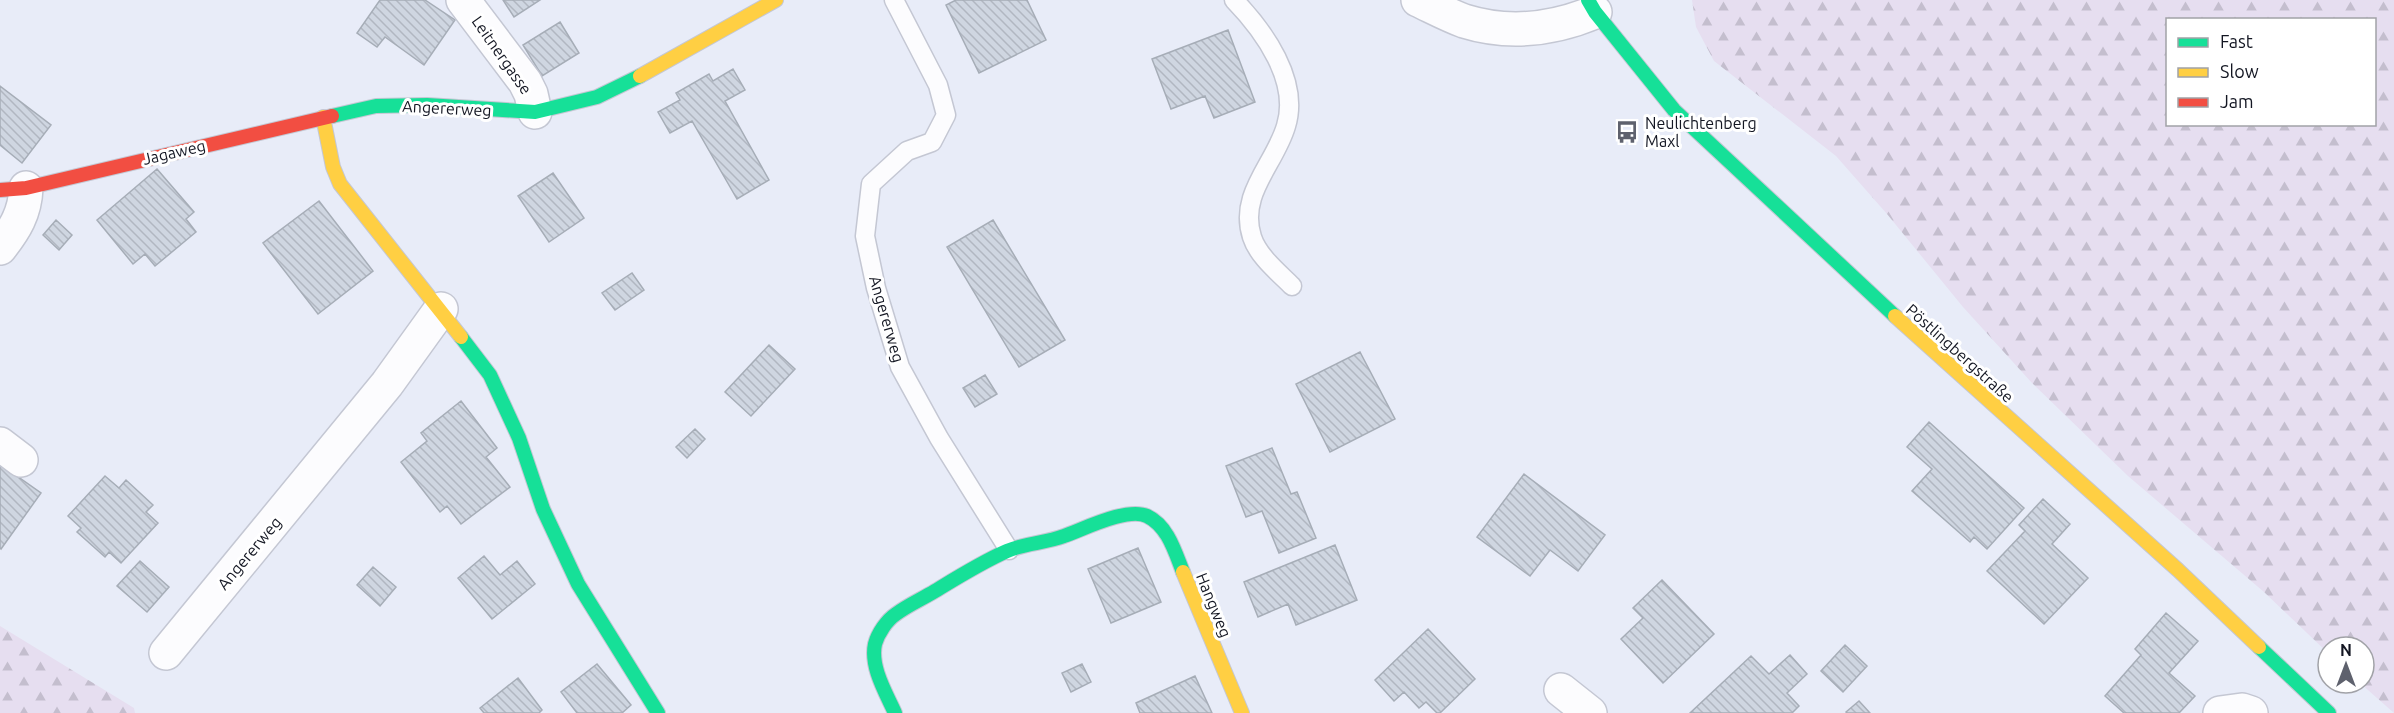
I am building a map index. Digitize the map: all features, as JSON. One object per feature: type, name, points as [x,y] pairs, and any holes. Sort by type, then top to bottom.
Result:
[{"type":"street","name":"Leitnergasse","points":[[463,0],[525,82],[531,94],[535,112]]},
{"type":"street","name":"Angererweg","points":[[323,117],[376,106],[399,105],[535,112],[571,105],[597,97],[626,84],[776,0]]},
{"type":"street","points":[[1418,0],[1464,20],[1494,27],[1552,27],[1591,6]]},
{"type":"street","name":"Pöstlingbergstraße","points":[[1591,6],[1674,110],[1877,300],[2178,570],[2329,713]]},
{"type":"street","points":[[323,117],[333,167],[340,184],[441,309],[490,375],[519,438],[543,509],[578,584],[658,713]]},
{"type":"street","name":"Jagaweg","points":[[0,249],[21,215],[25,203],[13,189],[323,117]]},
{"type":"street","name":"Angererweg","points":[[166,653],[387,384],[441,309]]},
{"type":"street","name":"Hangweg","points":[[1009,550],[1050,541],[1120,516],[1136,513],[1147,516],[1159,524],[1167,536],[1242,713]]},
{"type":"street","points":[[895,713],[880,681],[875,661],[875,644],[882,629],[894,615],[1009,550]]},
{"type":"street","points":[[1562,690],[1590,713]]},
{"type":"street","points":[[2220,713],[2241,710],[2251,713]]},
{"type":"lane","name":"Angererweg","points":[[894,0],[938,85],[946,115],[932,142],[907,151],[871,184],[865,237],[867,247],[876,288],[900,367],[939,438],[1009,550]]},
{"type":"lane","points":[[1234,0],[1249,15],[1264,36],[1282,71],[1290,95],[1290,112],[1286,128],[1254,189],[1249,206],[1248,224],[1252,239],[1262,255],[1292,286]]},
{"type":"green space","points":[[1692,0],[2394,0],[2394,713],[2374,695],[2376,695],[2376,635],[2316,635],[2316,642],[2264,592],[2128,476],[2032,383],[1963,307],[1836,156],[1714,61],[1696,27]]},
{"type":"green space","points":[[0,626],[134,708],[135,713],[0,713]]},
{"type":"building","points":[[380,0],[425,0],[455,20],[424,65],[385,37],[377,47],[357,33]]},
{"type":"building","points":[[503,0],[540,0],[514,17]]},
{"type":"building","points":[[956,0],[1027,0],[1046,40],[979,73],[946,5]]},
{"type":"building","points":[[560,22],[579,53],[542,76],[523,45]]},
{"type":"building","points":[[1228,30],[1255,102],[1214,118],[1205,96],[1171,109],[1152,59]]},
{"type":"building","points":[[733,69],[745,90],[725,101],[769,180],[737,199],[692,121],[670,133],[658,112],[680,100],[676,93],[709,74],[713,81]]},
{"type":"building","points":[[0,86],[51,125],[22,163],[0,145]]},
{"type":"building","points":[[157,169],[194,212],[186,219],[196,232],[155,266],[145,254],[133,264],[97,220]]},
{"type":"building","points":[[553,173],[584,218],[549,242],[518,196]]},
{"type":"building","points":[[319,201],[373,271],[318,314],[263,243]]},
{"type":"building","points":[[56,220],[72,235],[59,250],[43,235]]},
{"type":"building","points":[[993,220],[1065,340],[1019,367],[947,247]]},
{"type":"building","points":[[632,273],[644,290],[615,310],[602,293]]},
{"type":"building","points":[[769,345],[795,369],[751,416],[725,392]]},
{"type":"building","points":[[1360,352],[1395,419],[1330,452],[1296,384]]},
{"type":"building","points":[[985,375],[997,394],[975,407],[963,388]]},
{"type":"building","points":[[461,401],[497,448],[486,457],[510,487],[461,524],[447,506],[440,512],[401,462],[427,441],[421,433]]},
{"type":"building","points":[[1929,422],[2024,508],[1987,549],[1974,537],[1970,542],[1912,491],[1932,469],[1907,447]]},
{"type":"building","points":[[695,429],[705,439],[687,458],[676,447]]},
{"type":"building","points":[[1272,448],[1291,494],[1297,492],[1316,538],[1279,553],[1262,511],[1246,517],[1226,466]]},
{"type":"building","points":[[0,464],[41,493],[1,549],[0,548]]},
{"type":"building","points":[[1524,474],[1605,535],[1578,571],[1550,550],[1530,576],[1477,537]]},
{"type":"building","points":[[105,476],[119,488],[126,480],[153,505],[146,512],[158,523],[121,563],[109,552],[105,557],[77,532],[81,528],[68,516]]},
{"type":"building","points":[[2043,499],[2070,524],[2052,544],[2088,578],[2044,624],[1987,571],[2025,531],[2019,525]]},
{"type":"building","points":[[1335,545],[1357,600],[1296,625],[1288,604],[1258,617],[1244,582]]},
{"type":"building","points":[[1138,548],[1161,602],[1111,623],[1088,569]]},
{"type":"building","points":[[484,556],[500,575],[517,561],[535,584],[492,619],[458,578]]},
{"type":"building","points":[[140,561],[169,587],[147,612],[117,586]]},
{"type":"building","points":[[373,567],[396,587],[380,606],[357,585]]},
{"type":"building","points":[[1662,580],[1714,634],[1663,683],[1621,639],[1643,618],[1633,608]]},
{"type":"building","points":[[2166,613],[2198,641],[2169,673],[2195,696],[2179,713],[2124,713],[2105,696],[2141,655],[2135,649]]},
{"type":"building","points":[[1428,629],[1475,679],[1440,713],[1437,713],[1426,702],[1419,708],[1404,692],[1394,701],[1375,680]]},
{"type":"building","points":[[1845,645],[1867,666],[1843,692],[1821,671]]},
{"type":"building","points":[[1790,655],[1807,674],[1787,693],[1799,706],[1792,713],[1690,713],[1751,656],[1769,674]]},
{"type":"building","points":[[597,664],[631,705],[622,713],[577,713],[561,692]]},
{"type":"building","points":[[1082,664],[1091,682],[1071,692],[1062,673]]},
{"type":"building","points":[[1195,676],[1212,713],[1140,713],[1136,703]]},
{"type":"building","points":[[518,678],[542,710],[539,713],[484,713],[480,708]]},
{"type":"building","points":[[1859,701],[1870,713],[1846,712]]},
{"type":"traffic: fast","points":[[1588,0],[1595,12],[1674,110],[1895,316]]},
{"type":"traffic: fast","points":[[332,116],[376,106],[427,105],[535,112],[597,97],[640,76]]},
{"type":"traffic: fast","points":[[461,337],[490,375],[519,438],[543,509],[578,584],[658,713]]},
{"type":"traffic: fast","points":[[895,713],[880,680],[875,662],[875,644],[883,627],[905,608],[998,555],[1117,517],[1139,514],[1154,520],[1166,533],[1183,572]]},
{"type":"traffic: fast","points":[[2259,647],[2329,713]]},
{"type":"traffic: slow","points":[[640,76],[776,0]]},
{"type":"traffic: slow","points":[[323,117],[333,167],[340,184],[461,337]]},
{"type":"traffic: slow","points":[[1895,316],[2178,570],[2259,647]]},
{"type":"traffic: slow","points":[[1183,572],[1242,713]]},
{"type":"traffic: jam","points":[[0,190],[26,188],[332,116]]},
{"type":"place","name":"Neulichtenberg Maxl","points":[[1627,132]]}]
